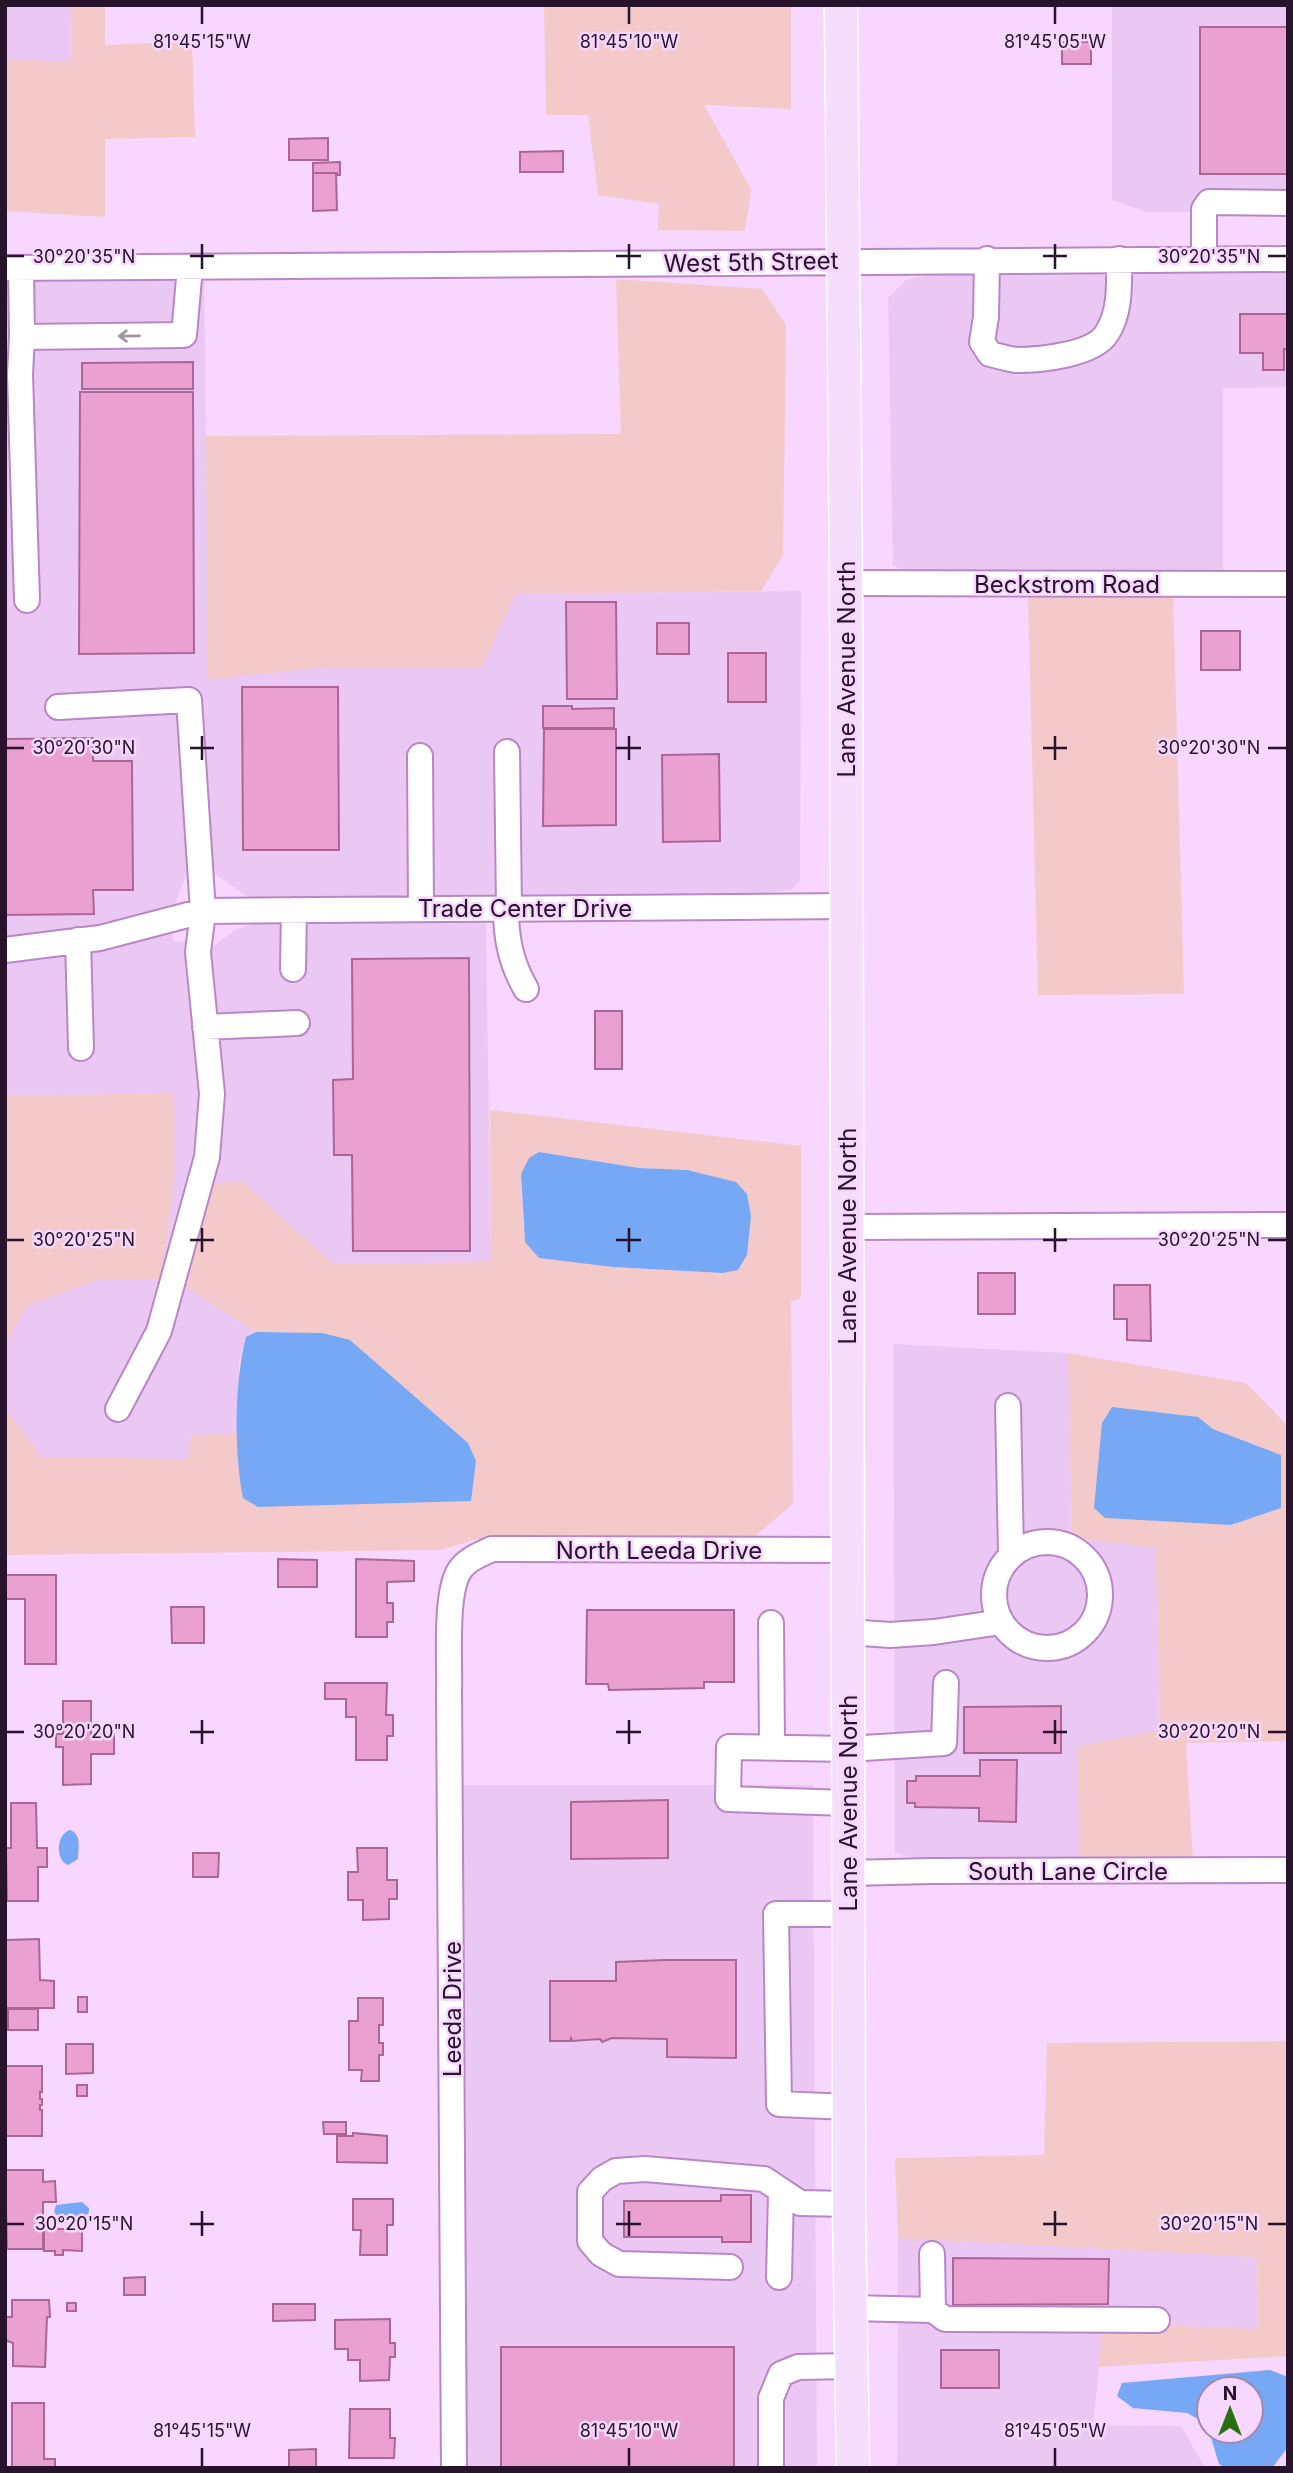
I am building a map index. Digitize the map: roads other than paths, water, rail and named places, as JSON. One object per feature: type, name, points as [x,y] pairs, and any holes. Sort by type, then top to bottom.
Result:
[{"type":"main road","name":"Lane Avenue North","points":[[841,5],[846,583],[849,2204],[853,2468]]},
{"type":"street","points":[[1204,259],[1204,209],[1209,202],[1288,203]]},
{"type":"street","name":"West 5th Street","points":[[13,268],[1288,258]]},
{"type":"street","points":[[987,259],[986,317],[982,342],[990,354],[1014,360],[1089,349],[1106,336],[1118,303],[1119,259]]},
{"type":"street","points":[[22,337],[184,335],[190,267]]},
{"type":"street","points":[[13,268],[22,337],[20,374],[27,600]]},
{"type":"street","name":"Beckstrom Road","points":[[846,583],[1288,584]]},
{"type":"street","points":[[58,707],[189,700],[204,911],[198,952],[212,1094],[207,1157],[159,1331],[118,1409]]},
{"type":"street","points":[[507,752],[506,938],[515,971],[526,989]]},
{"type":"street","points":[[420,756],[421,909]]},
{"type":"street","name":"Trade Center Drive","points":[[5,950],[100,938],[204,911],[846,906]]},
{"type":"street","points":[[293,970],[294,910]]},
{"type":"street","points":[[79,940],[81,1048]]},
{"type":"street","points":[[205,1027],[298,1023]]},
{"type":"street","points":[[848,1227],[1288,1225]]},
{"type":"street","points":[[1008,1406],[1011,1554]]},
{"type":"street","points":[[1044,1541],[1062,1543],[1079,1550],[1091,1563],[1099,1580],[1101,1597],[1098,1614],[1089,1628],[1076,1640],[1060,1647],[1043,1648],[1026,1644],[1012,1635],[1001,1622],[994,1605],[994,1587],[1000,1569],[1011,1554],[1026,1545],[1044,1541]]},
{"type":"street","name":"North Leeda Drive","points":[[473,1557],[492,1549],[848,1550]]},
{"type":"street","name":"Leeda Drive","points":[[454,2468],[451,1593],[458,1572],[473,1557]]},
{"type":"street","points":[[848,1632],[890,1635],[934,1632],[1001,1622]]},
{"type":"street","points":[[771,1623],[772,1747]]},
{"type":"street","points":[[848,1803],[728,1799],[729,1747],[848,1749],[944,1744],[946,1683]]},
{"type":"street","name":"South Lane Circle","points":[[849,1873],[1288,1870]]},
{"type":"street","points":[[849,1914],[776,1914],[779,2104],[849,2107]]},
{"type":"street","points":[[730,2267],[619,2264],[601,2254],[590,2241],[590,2192],[601,2179],[616,2171],[645,2169],[764,2179],[800,2203],[849,2204]]},
{"type":"street","points":[[779,2277],[782,2192]]},
{"type":"street","points":[[932,2254],[933,2310]]},
{"type":"street","points":[[851,2308],[933,2310],[945,2319],[1157,2319]]},
{"type":"street","points":[[771,2468],[771,2399],[782,2374],[798,2367],[852,2366]]},
{"type":"water","points":[[539,1152],[639,1168],[687,1170],[736,1182],[747,1194],[751,1216],[747,1255],[738,1270],[723,1273],[613,1267],[539,1258],[525,1242],[521,1174],[529,1158]]},
{"type":"water","points":[[256,1332],[322,1333],[350,1340],[468,1443],[476,1461],[471,1501],[258,1507],[243,1498],[237,1439],[237,1396],[246,1337]]},
{"type":"water","points":[[1112,1407],[1198,1417],[1213,1429],[1281,1455],[1281,1508],[1231,1525],[1105,1518],[1094,1508],[1102,1423]]},
{"type":"water","points":[[70,1830],[78,1838],[79,1846],[78,1859],[68,1865],[61,1858],[59,1847],[62,1836]]},
{"type":"water","points":[[82,2202],[89,2208],[84,2218],[64,2223],[54,2212],[56,2205]]},
{"type":"water","points":[[1270,2370],[1288,2377],[1288,2447],[1272,2468],[1226,2468],[1219,2464],[1213,2445],[1265,2445],[1265,2375],[1213,2375]]},
{"type":"water","points":[[1195,2377],[1195,2417],[1187,2413],[1133,2408],[1117,2396],[1122,2383]]}]
